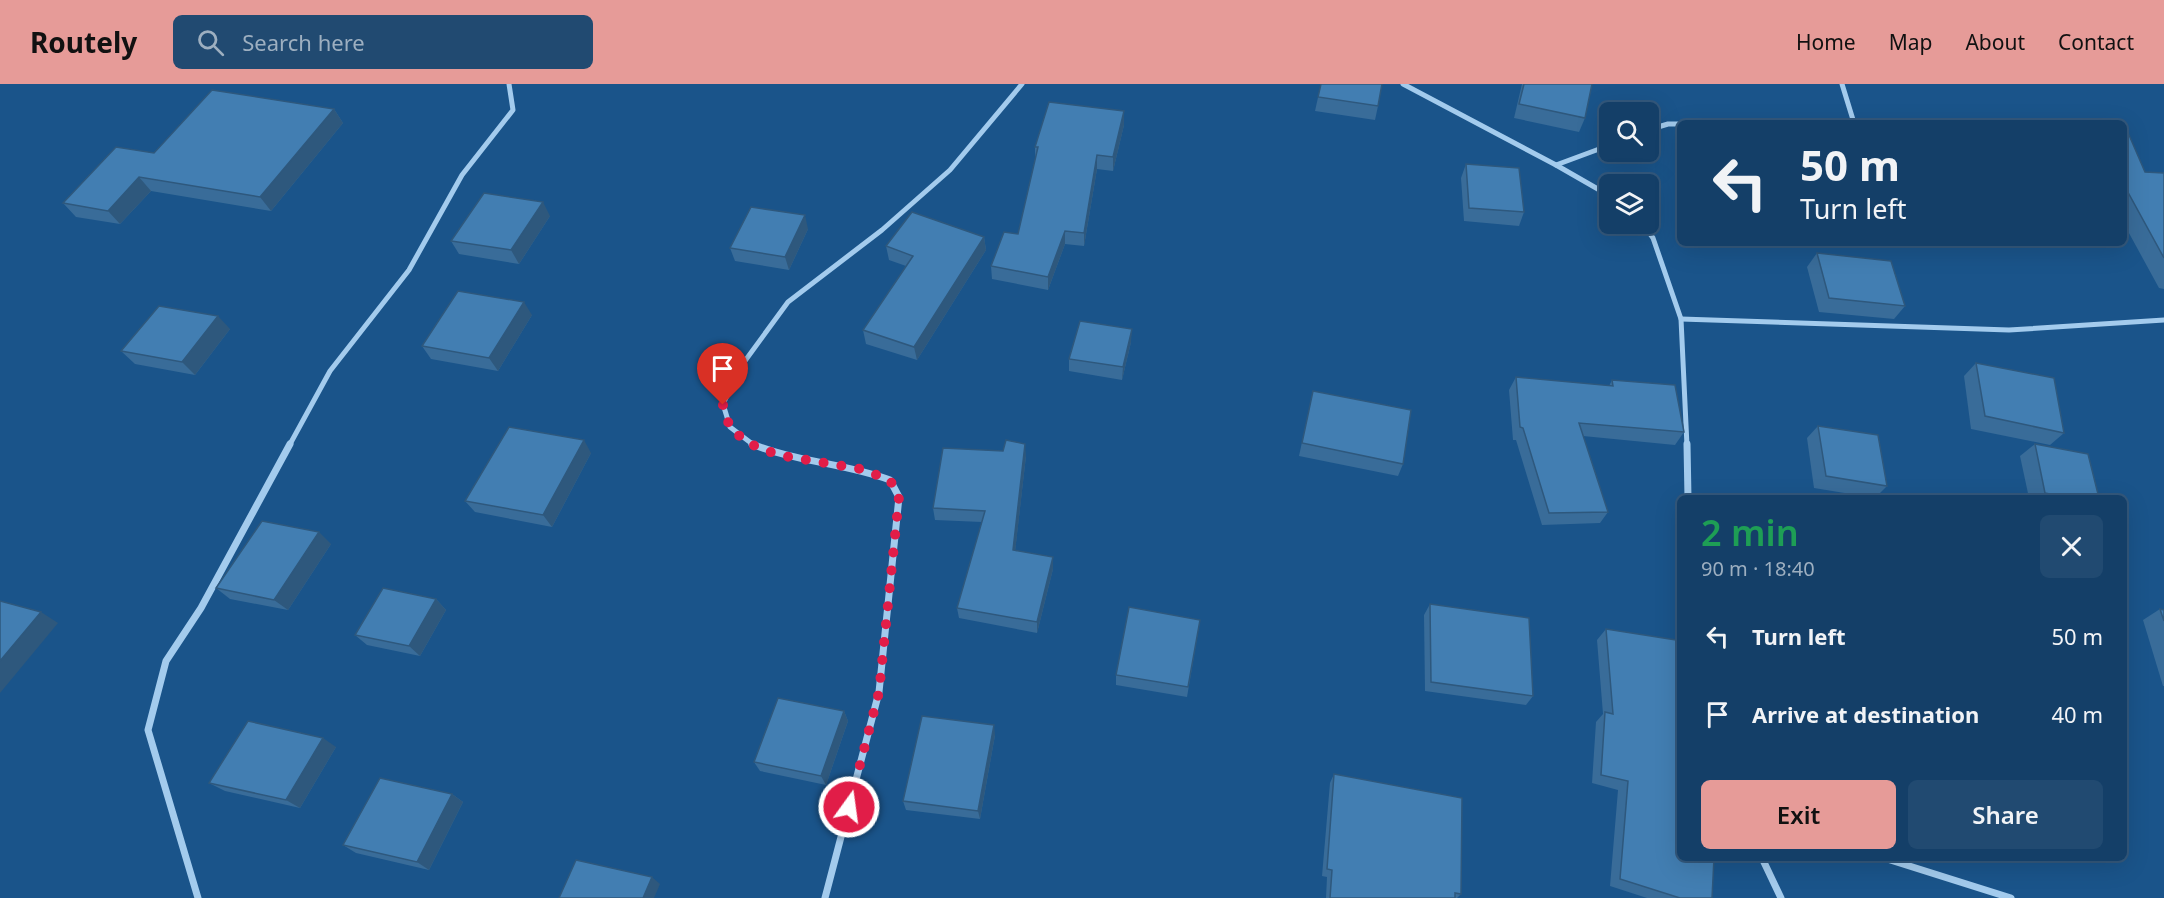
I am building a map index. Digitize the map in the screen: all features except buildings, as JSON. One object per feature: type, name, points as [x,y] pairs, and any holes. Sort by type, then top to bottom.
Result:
[{"type":"street","points":[[198,898],[171,799],[148,730],[166,661],[201,608],[330,371],[409,270],[462,175],[513,110],[509,84]]},
{"type":"street","points":[[825,898],[879,692],[899,497],[890,480],[861,469],[778,455],[748,443],[730,428],[723,405],[742,365],[789,302],[882,230],[950,170],[1022,84]]},
{"type":"street","points":[[1403,84],[1599,190]]},
{"type":"street","points":[[1842,84],[1853,120]]},
{"type":"street","points":[[1659,127],[1677,124]]},
{"type":"street","points":[[1556,165],[1599,149]]},
{"type":"street","points":[[1650,234],[1681,319],[1686,395],[1688,495]]},
{"type":"street","points":[[1681,319],[2009,330],[2164,320]]},
{"type":"street","points":[[1763,861],[1781,898]]},
{"type":"street","points":[[1894,861],[2011,898]]},
{"type":"route","points":[[723,405],[730,428],[748,443],[778,455],[861,469],[890,480],[899,497],[879,692],[849,807]]}]
